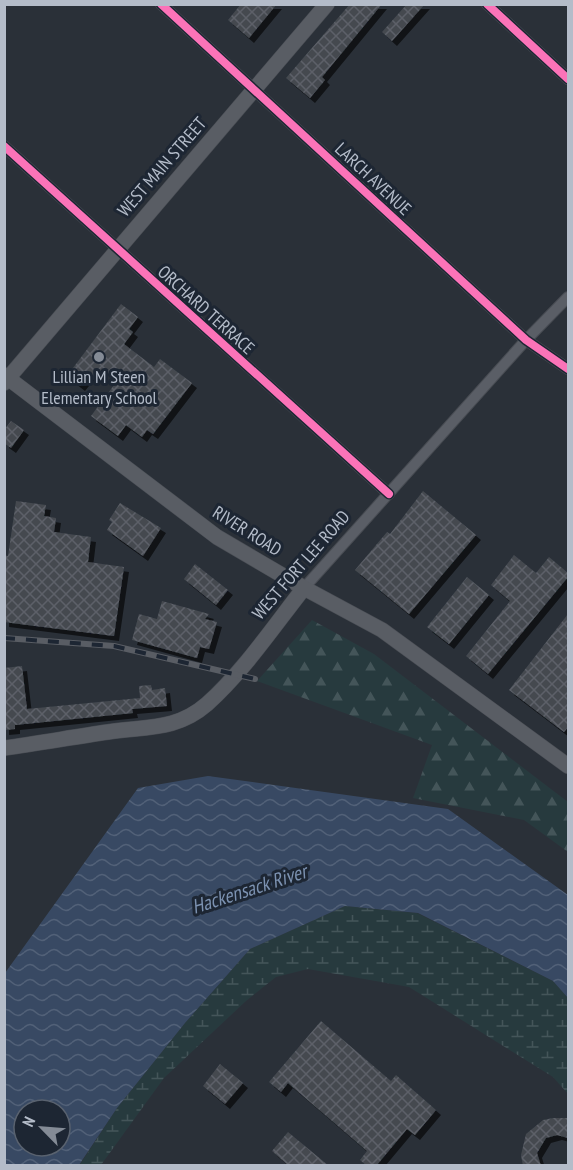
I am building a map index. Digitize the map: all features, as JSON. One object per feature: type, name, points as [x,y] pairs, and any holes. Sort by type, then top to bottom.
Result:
[{"type":"main road","name":"WEST MAIN STREET","points":[[6,378],[327,4]]},
{"type":"main road","name":"RIVER ROAD","points":[[6,378],[217,537],[304,588],[349,610],[405,645],[568,766]]},
{"type":"main road","name":"WEST FORT LEE ROAD","points":[[4,748],[113,731],[150,729],[188,716],[207,705],[229,681],[304,588]]},
{"type":"street","name":"LARCH AVENUE","points":[[162,4],[526,340],[568,369]]},
{"type":"street","points":[[487,4],[568,79]]},
{"type":"street","name":"ORCHARD TERRACE","points":[[4,146],[389,494]]},
{"type":"street","name":"WEST FORT LEE ROAD","points":[[304,588],[526,340],[568,297]]},
{"type":"green space","points":[[312,620],[374,654],[568,802],[568,852],[524,820],[413,798],[432,745],[257,681]]},
{"type":"green space","points":[[345,906],[417,913],[553,981],[568,998],[568,1094],[553,1077],[409,987],[308,969],[276,977],[246,1001],[164,1078],[101,1165],[79,1166],[117,1108],[185,1023],[250,949]]},
{"type":"water","name":"Hackensack River","points":[[208,776],[448,809],[568,895],[568,998],[553,981],[418,913],[345,906],[250,949],[185,1023],[117,1108],[79,1165],[5,1165],[5,973],[138,788]]},
{"type":"building","points":[[241,4],[277,4],[249,38],[228,20]]},
{"type":"building","points":[[350,4],[382,4],[322,77],[325,80],[310,98],[286,78]]},
{"type":"building","points":[[407,4],[425,4],[392,41],[382,32]]},
{"type":"building","points":[[121,304],[138,317],[129,329],[133,332],[124,344],[154,367],[160,359],[192,383],[153,434],[147,430],[142,437],[126,425],[118,436],[91,416],[117,381],[102,369],[94,380],[88,376],[80,386],[67,376]]},
{"type":"building","points":[[11,421],[24,430],[11,448],[4,443],[4,430]]},
{"type":"building","points":[[423,491],[476,535],[409,614],[355,570],[387,532],[390,534]]},
{"type":"building","points":[[16,501],[46,505],[44,516],[56,518],[54,532],[91,537],[88,562],[124,567],[114,636],[4,622],[4,555],[8,556]]},
{"type":"building","points":[[120,503],[161,528],[143,556],[107,530],[112,522],[109,520]]},
{"type":"building","points":[[514,555],[536,573],[549,557],[568,573],[568,577],[488,674],[466,656],[510,601],[491,585]]},
{"type":"building","points":[[195,564],[228,590],[216,605],[184,579]]},
{"type":"building","points":[[467,577],[489,595],[449,644],[427,627]]},
{"type":"building","points":[[162,601],[209,614],[205,619],[217,622],[209,649],[200,647],[197,658],[132,640],[139,614],[157,619]]},
{"type":"building","points":[[568,614],[568,727],[564,732],[509,690]]},
{"type":"building","points":[[22,666],[27,709],[140,698],[139,686],[151,685],[152,690],[165,688],[167,706],[132,709],[133,713],[15,725],[15,729],[4,730],[4,668]]},
{"type":"building","points":[[321,1021],[391,1081],[396,1075],[436,1110],[415,1135],[407,1129],[376,1166],[367,1166],[360,1160],[367,1151],[288,1083],[281,1092],[269,1082]]},
{"type":"building","points":[[220,1064],[243,1083],[225,1104],[203,1086]]},
{"type":"building","points":[[568,1118],[568,1138],[557,1135],[546,1138],[537,1153],[541,1166],[523,1166],[521,1155],[526,1134],[543,1120]]},
{"type":"building","points":[[288,1132],[329,1166],[289,1166],[272,1151]]},
{"type":"railway","points":[[4,638],[114,646],[255,679]]},
{"type":"cycle path","points":[[161,4],[526,340],[568,369]]},
{"type":"cycle path","points":[[487,4],[568,79]]},
{"type":"cycle path","points":[[4,146],[389,494]]},
{"type":"place","name":"Lillian M Steen Elementary School","points":[[99,357]]}]
